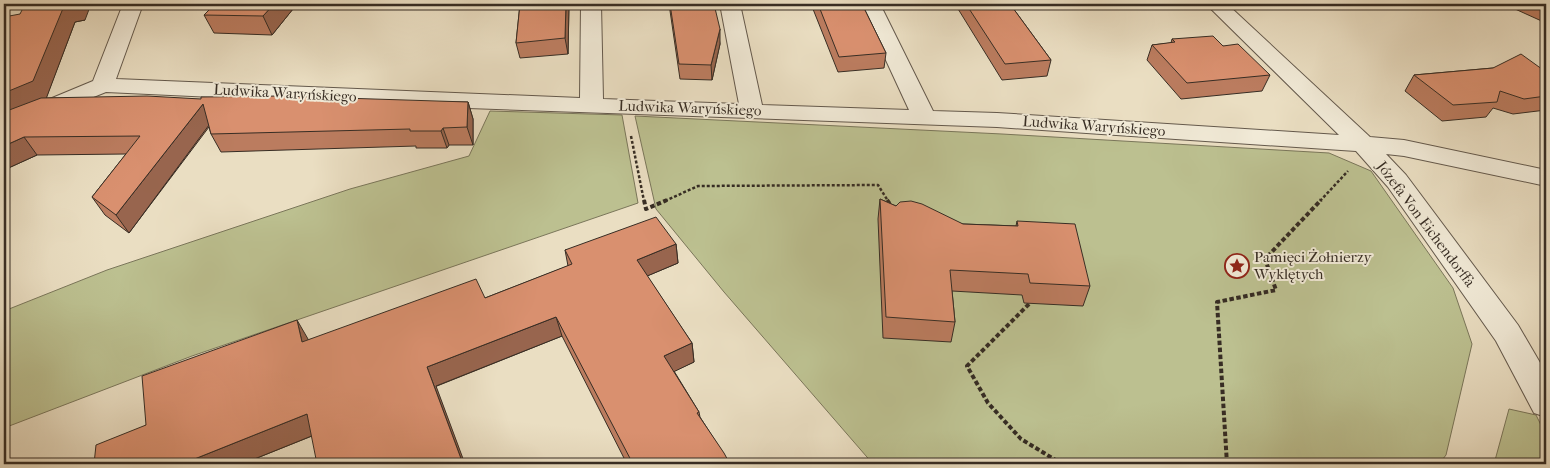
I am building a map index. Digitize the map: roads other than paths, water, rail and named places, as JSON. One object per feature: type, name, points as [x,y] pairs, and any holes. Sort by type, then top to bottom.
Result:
[{"type":"street","points":[[4,126],[103,85],[133,4]]},
{"type":"street","points":[[591,4],[591,104]]},
{"type":"street","points":[[730,4],[752,111]]},
{"type":"street","points":[[870,4],[924,117]]},
{"type":"street","name":"Józefa Von Eichendorffa","points":[[1216,4],[1363,144],[1396,180],[1507,333],[1546,403]]},
{"type":"street","name":"Ludwika Waryńskiego","points":[[103,85],[385,98],[924,117],[1336,142],[1404,148],[1546,178]]},
{"type":"place","name":"Pamięci Żołnierzy Wyklętych","points":[[1237,266]]}]
